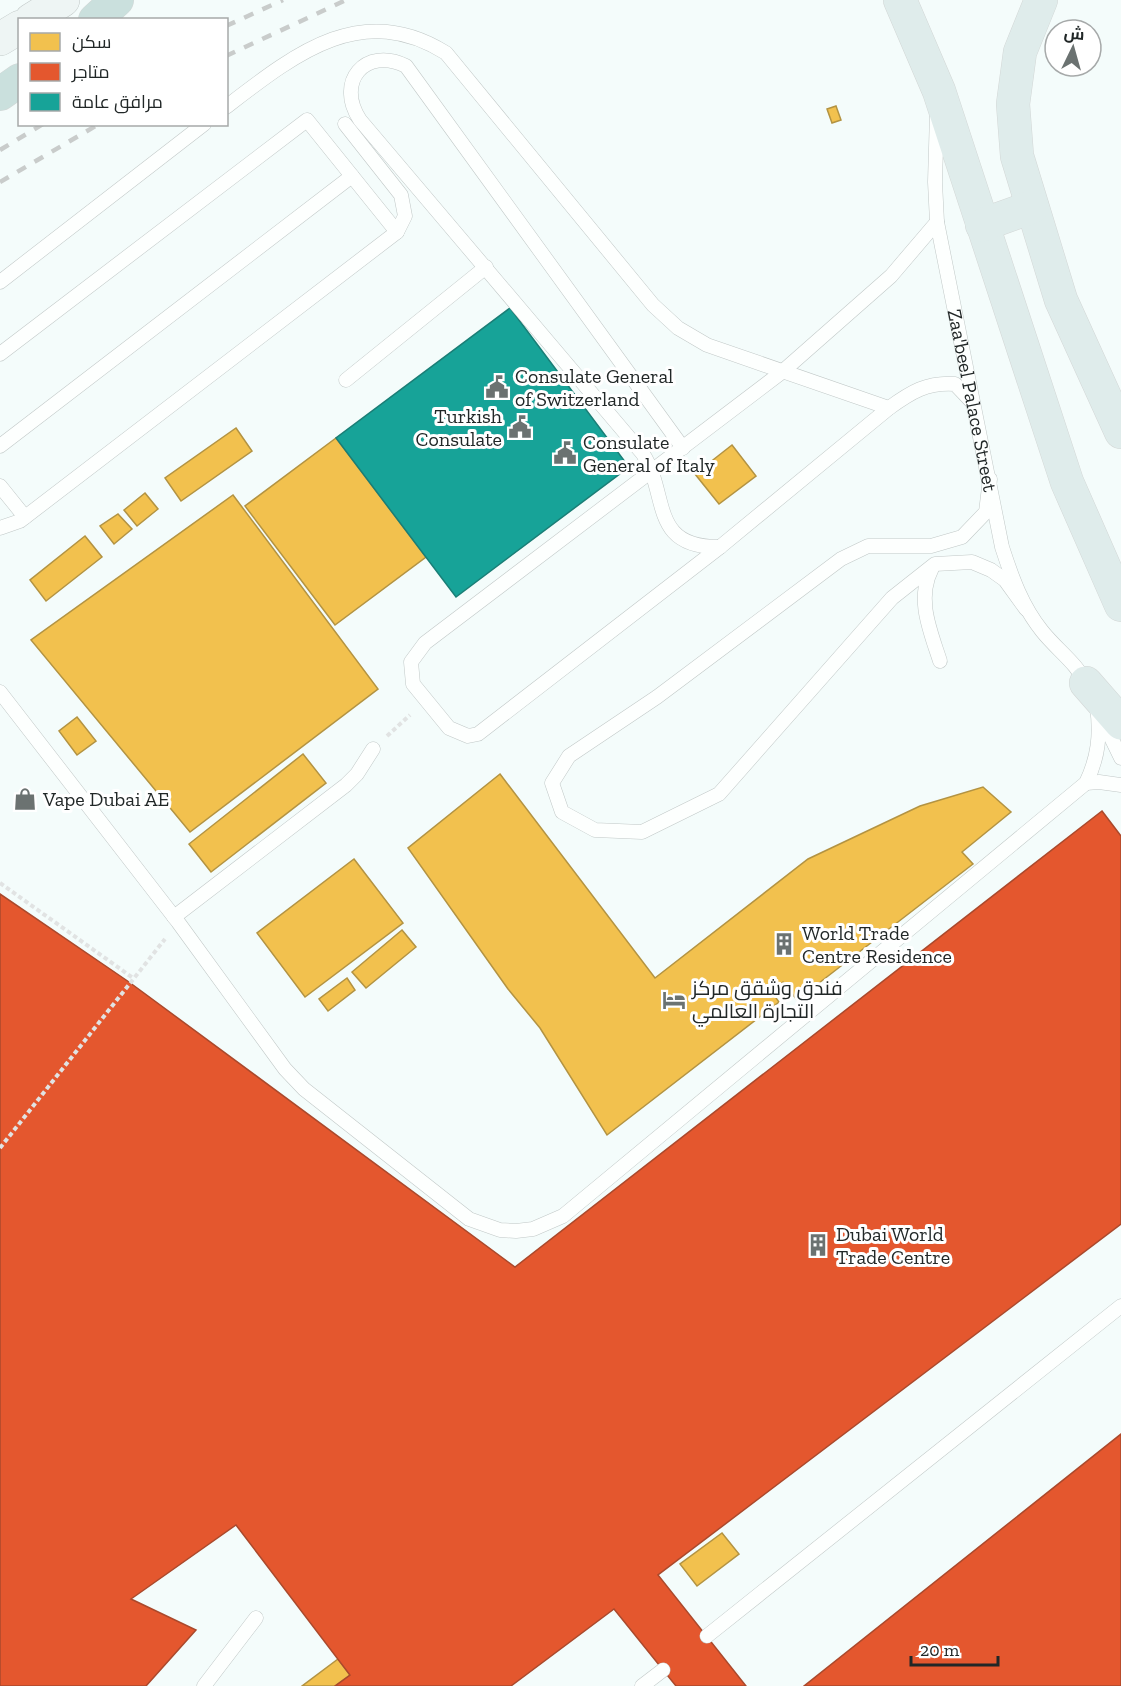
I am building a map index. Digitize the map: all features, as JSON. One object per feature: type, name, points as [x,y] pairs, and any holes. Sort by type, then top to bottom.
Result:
[{"type":"highway","points":[[97,18],[117,0]]},
{"type":"highway","points":[[0,94],[18,81]]},
{"type":"main road","points":[[34,18],[63,0]]},
{"type":"main road","name":"Zaa'beel Palace Street","points":[[900,0],[939,91],[1067,482],[1121,605]]},
{"type":"main road","points":[[1041,0],[1020,52],[1013,104],[1017,156],[1061,300],[1121,432]]},
{"type":"main road","points":[[0,39],[18,28]]},
{"type":"main road","points":[[982,225],[1032,207]]},
{"type":"lane","points":[[228,105],[319,34],[349,22],[382,20],[414,29],[431,39],[446,53],[664,317],[707,345],[889,408]]},
{"type":"lane","points":[[683,448],[406,66],[392,59],[377,59],[363,66],[353,77],[349,92],[352,107],[643,453],[652,472],[662,515],[670,527],[693,543],[720,547]]},
{"type":"lane","name":"Zaa'beel Palace Street","points":[[939,91],[934,137],[937,222],[1002,547],[1012,580],[1026,609],[1074,664],[1101,704],[1121,758]]},
{"type":"lane","points":[[0,354],[308,120],[397,232]]},
{"type":"lane","points":[[0,528],[10,526],[26,517],[397,232],[405,216],[401,195],[345,124]]},
{"type":"lane","points":[[0,282],[201,126]]},
{"type":"lane","points":[[0,446],[352,176]]},
{"type":"lane","points":[[937,222],[891,276],[782,372],[419,648],[411,662],[413,684],[450,728],[468,736],[478,734],[720,547],[889,408],[916,389],[939,383],[955,384],[973,403]]},
{"type":"lane","points":[[346,380],[486,267]]},
{"type":"lane","points":[[990,479],[986,512],[962,537],[931,546],[883,545],[854,551],[657,698],[569,756],[552,783],[562,812],[596,830],[642,832],[719,794],[892,598],[934,564],[972,562],[991,570],[1005,580],[1026,609]]},
{"type":"lane","points":[[0,486],[26,517]]},
{"type":"lane","points":[[934,564],[924,593],[924,609],[940,661]]},
{"type":"lane","points":[[0,692],[176,920],[285,1069],[326,1108],[469,1219],[500,1230],[533,1229],[562,1216],[1086,783],[1093,769],[1100,739],[1101,704]]},
{"type":"lane","points":[[176,920],[346,785],[361,768],[373,748]]},
{"type":"lane","points":[[1086,783],[1121,785]]},
{"type":"lane","points":[[706,1636],[1121,1306]]},
{"type":"lane","points":[[204,1686],[256,1618]]},
{"type":"lane","points":[[642,1686],[663,1670]]},
{"type":"path","points":[[373,748],[426,700]]},
{"type":"path","points":[[0,883],[133,978]]},
{"type":"path","points":[[0,1148],[176,920]]},
{"type":"building: سكن","points":[[836,106],[841,120],[832,123],[827,109]]},
{"type":"building: سكن","points":[[236,428],[252,451],[181,501],[165,478]]},
{"type":"building: سكن","points":[[336,438],[426,557],[335,625],[245,506]]},
{"type":"building: سكن","points":[[732,445],[756,476],[719,504],[695,474]]},
{"type":"building: سكن","points":[[145,493],[158,509],[137,526],[124,510]]},
{"type":"building: سكن","points":[[233,495],[378,689],[190,832],[31,640]]},
{"type":"building: سكن","points":[[118,514],[132,529],[114,544],[100,526]]},
{"type":"building: سكن","points":[[85,536],[102,557],[46,601],[30,580]]},
{"type":"building: سكن","points":[[77,717],[96,741],[77,755],[59,731]]},
{"type":"building: سكن","points":[[303,754],[326,783],[211,872],[189,844]]},
{"type":"building: سكن","name":"World Trade Centre Residence","points":[[500,774],[655,978],[808,859],[920,806],[983,787],[1011,812],[962,852],[973,864],[797,1000],[783,982],[771,991],[779,1002],[607,1135],[540,1028],[508,989],[408,848]]},
{"type":"building: سكن","points":[[354,859],[403,923],[305,997],[257,933]]},
{"type":"building: سكن","points":[[402,930],[416,947],[366,988],[352,972]]},
{"type":"building: سكن","points":[[347,978],[355,990],[328,1011],[319,999]]},
{"type":"building: سكن","points":[[722,1533],[739,1554],[697,1586],[680,1564]]},
{"type":"building: سكن","points":[[338,1659],[350,1675],[335,1686],[302,1686]]},
{"type":"building: متاجر","name":"Dubai World Trade Centre","points":[[1102,811],[1121,836],[1121,1224],[658,1575],[746,1686],[676,1686],[614,1609],[511,1686],[335,1686],[350,1675],[236,1525],[131,1599],[196,1630],[146,1686],[0,1686],[0,894],[129,982],[515,1267]]},
{"type":"building: متاجر","points":[[1121,1434],[1121,1686],[804,1686]]},
{"type":"building: مرافق عامة","points":[[510,308],[629,467],[456,597],[336,438]]},
{"type":"railway","points":[[228,25],[283,0]]},
{"type":"railway","points":[[228,55],[346,0]]},
{"type":"railway","points":[[0,150],[40,126]]},
{"type":"railway","points":[[0,182],[96,126]]},
{"type":"place","name":"Consulate General of Switzerland","points":[[497,387]]},
{"type":"place","name":"Turkish Consulate","points":[[520,427]]},
{"type":"place","name":"Consulate General of Italy","points":[[565,453]]},
{"type":"place","name":"Vape Dubai AE","points":[[25,799]]},
{"type":"place","name":"World Trade Centre Residence","points":[[784,944]]},
{"type":"place","name":"فندق وشقق مركز التجارة العالمي","points":[[674,1000]]},
{"type":"place","name":"Dubai World Trade Centre","points":[[818,1245]]}]
